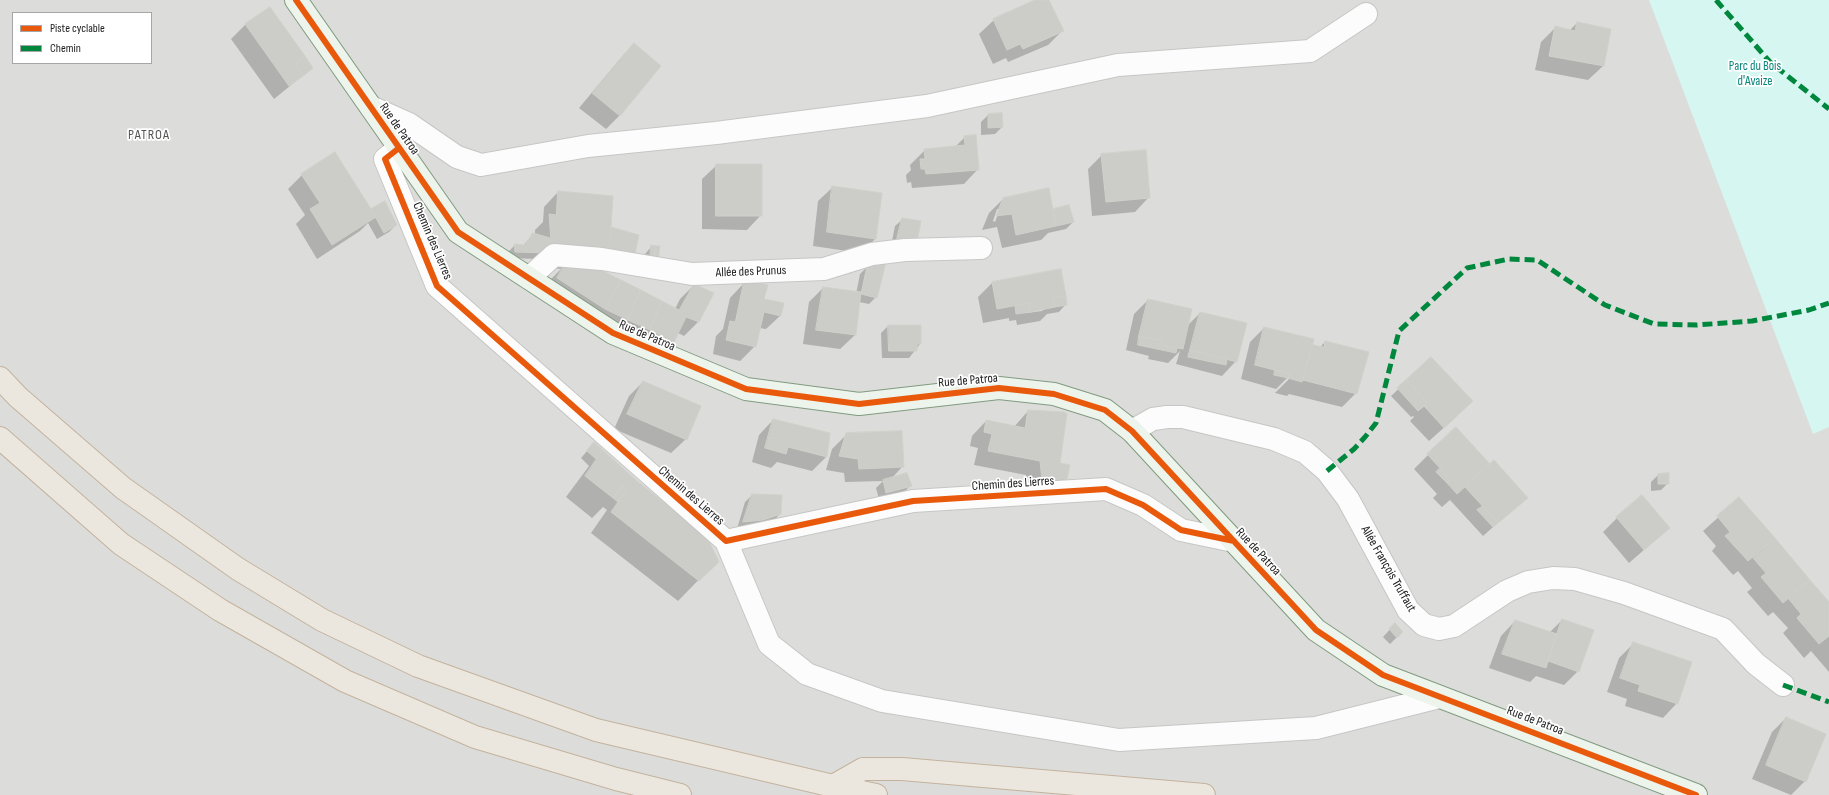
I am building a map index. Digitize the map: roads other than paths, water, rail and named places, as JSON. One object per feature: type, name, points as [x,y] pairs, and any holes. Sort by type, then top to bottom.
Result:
[{"type":"highway","points":[[0,378],[18,397],[123,488],[238,569],[322,620],[418,666],[596,730],[876,795]]},
{"type":"highway","points":[[0,438],[121,544],[220,610],[344,681],[476,737],[616,779],[680,795]]},
{"type":"highway","points":[[833,786],[863,769],[902,769],[1204,795]]},
{"type":"highway","points":[[616,779],[632,795]]},
{"type":"street","name":"Rue de Patroa","points":[[296,0],[458,232],[613,333],[746,389],[859,404],[999,388],[1054,394],[1105,410],[1132,431],[1316,630],[1383,675],[1696,795]]},
{"type":"street","points":[[371,107],[410,124],[457,157],[481,165],[588,146],[716,133],[927,106],[1118,65],[1310,51],[1366,14]]},
{"type":"street","name":"Chemin des Lierres","points":[[399,148],[385,159],[437,286],[726,541],[913,501],[1106,489],[1143,505],[1181,530],[1234,541]]},
{"type":"street","name":"Allée des Prunus","points":[[529,278],[554,255],[602,259],[692,274],[824,268],[879,253],[905,250],[981,248]]},
{"type":"street","name":"Allée François Truffaut","points":[[1132,431],[1152,419],[1183,417],[1274,439],[1305,452],[1327,471],[1348,499],[1408,610],[1424,625],[1439,629],[1454,626],[1506,591],[1528,582],[1553,578],[1575,579],[1624,593],[1724,629],[1756,664],[1783,685]]},
{"type":"street","points":[[726,541],[769,644],[807,674],[882,701],[1119,740],[1316,728],[1439,697]]},
{"type":"district","name":"PATROA","points":[[149,135]]},
{"type":"park label","name":"Parc du Bois d'Avaize","points":[[1755,74]]}]
